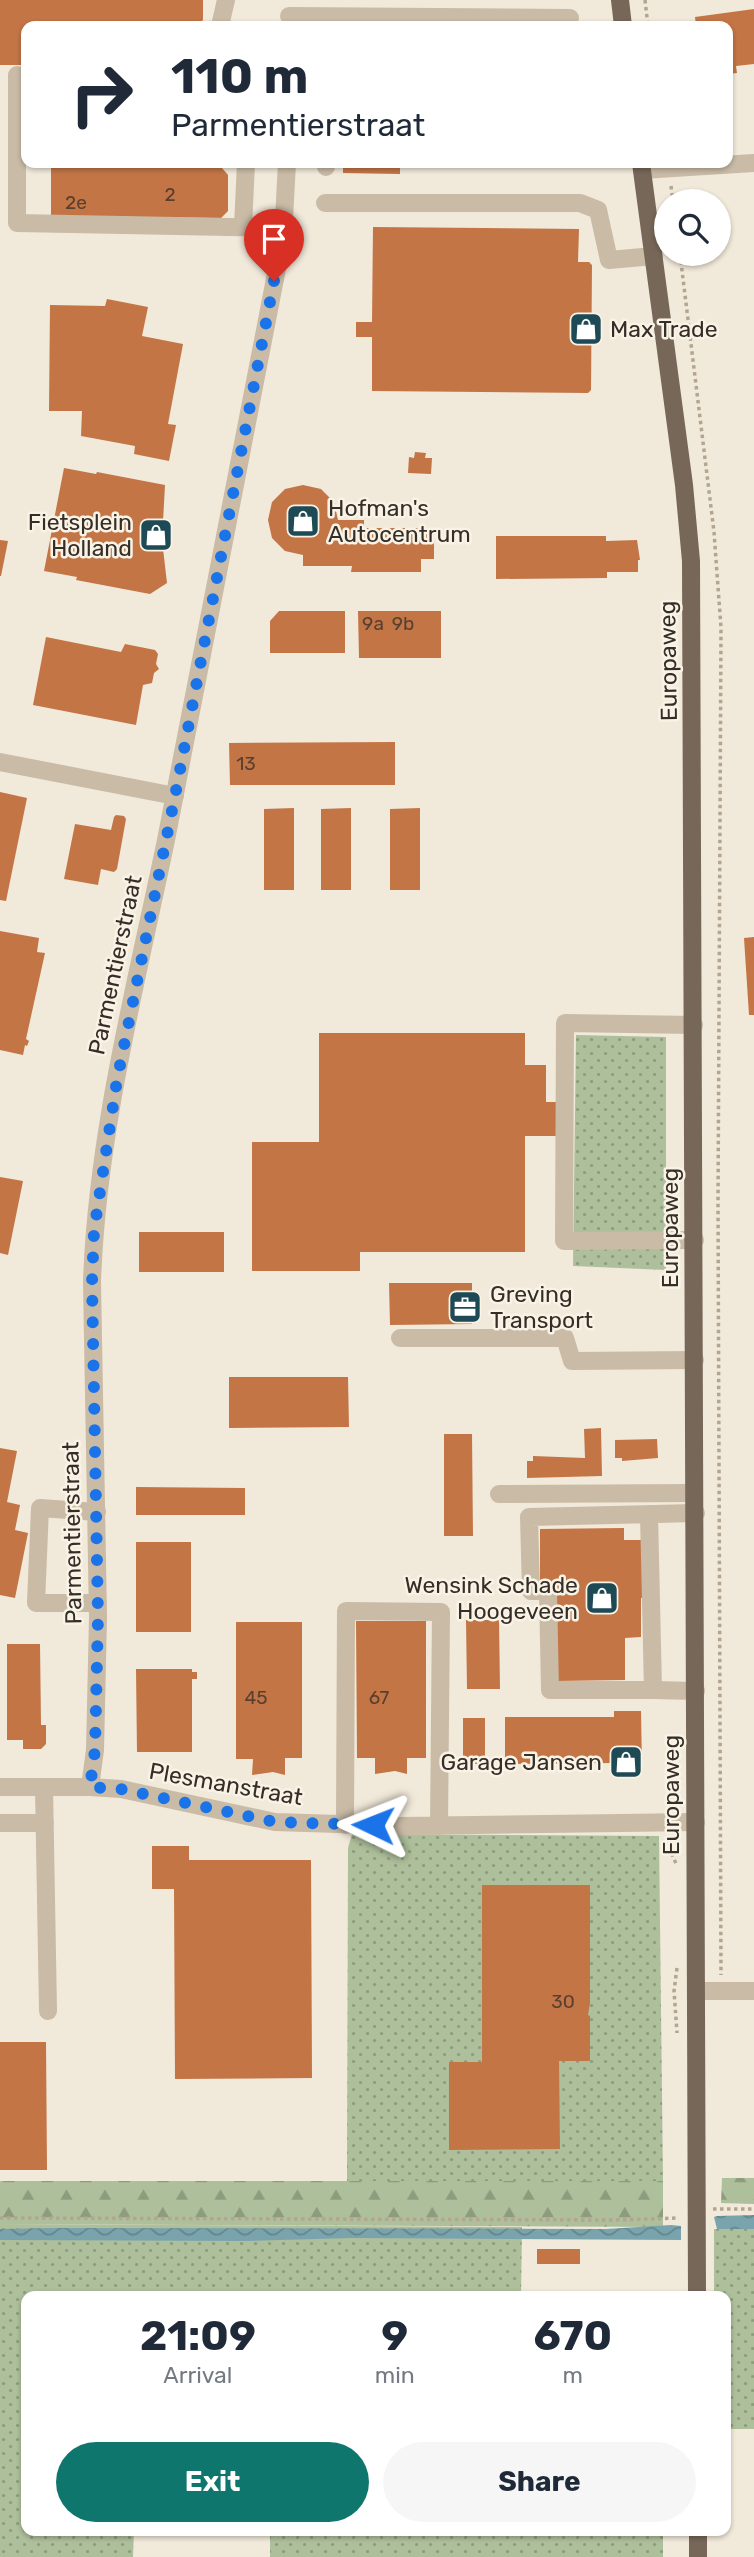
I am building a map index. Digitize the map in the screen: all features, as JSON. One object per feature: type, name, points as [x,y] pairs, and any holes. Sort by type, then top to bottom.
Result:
[{"type":"main road","points":[[620,0],[622,21]]},
{"type":"main road","name":"Europaweg","points":[[642,168],[654,256]]},
{"type":"main road","name":"Europaweg","points":[[655,266],[684,485],[691,561],[697,2291]]},
{"type":"main road","points":[[698,2536],[698,2557]]},
{"type":"street","points":[[221,21],[226,0]]},
{"type":"street","points":[[289,14],[327,8],[390,21]]},
{"type":"street","points":[[504,21],[570,18]]},
{"type":"street","points":[[17,75],[18,223],[283,228]]},
{"type":"street","points":[[733,164],[754,163]]},
{"type":"street","points":[[243,227],[246,168]]},
{"type":"street","name":"Parmentierstraat","points":[[90,1787],[95,1750],[98,1603],[92,1282],[94,1231],[117,1080],[175,796],[283,228],[287,168]]},
{"type":"street","points":[[325,203],[580,203],[598,210],[609,260],[654,256]]},
{"type":"street","points":[[0,762],[175,796]]},
{"type":"street","points":[[694,1025],[565,1023],[564,1241],[695,1240]]},
{"type":"street","points":[[400,1338],[565,1338],[572,1361],[695,1360]]},
{"type":"street","points":[[499,1494],[694,1493]]},
{"type":"street","points":[[97,1512],[40,1508],[36,1603],[98,1603]]},
{"type":"street","points":[[695,1513],[529,1517],[531,1591],[548,1591],[550,1690],[696,1691]]},
{"type":"street","points":[[649,1514],[653,1690]]},
{"type":"street","points":[[345,1825],[345,1611],[441,1612],[439,1826]]},
{"type":"street","name":"Plesmanstraat","points":[[0,1787],[121,1789],[275,1822],[439,1826],[696,1822]]},
{"type":"street","points":[[44,1787],[48,2011]]},
{"type":"street","points":[[0,1824],[45,1823]]},
{"type":"street","points":[[697,1991],[754,1991]]},
{"type":"path","points":[[645,0],[647,21]]},
{"type":"path","name":"Europaweg","points":[[681,266],[714,532],[721,628],[718,1219],[721,1991]]},
{"type":"path","name":"Europaweg","points":[[676,1753],[670,1793],[669,1847],[677,1867]]},
{"type":"path","points":[[674,1991],[677,1962]]},
{"type":"path","points":[[698,2209],[754,2209]]},
{"type":"path","points":[[0,2218],[679,2218]]},
{"type":"green space","points":[[576,1035],[666,1037],[666,1270],[573,1266]]},
{"type":"green space","points":[[352,1834],[659,1836],[663,2181],[347,2181],[348,1848]]},
{"type":"green space","points":[[722,2178],[754,2178],[754,2204],[721,2203]]},
{"type":"green space","points":[[0,2181],[663,2181],[663,2227],[0,2224]]},
{"type":"green space","points":[[0,2224],[522,2227],[521,2291],[21,2291],[21,2536],[134,2536],[133,2557],[0,2557]]},
{"type":"green space","points":[[714,2229],[754,2229],[754,2429],[731,2429],[731,2291],[714,2291]]},
{"type":"green space","points":[[270,2536],[663,2536],[663,2557],[270,2557]]},
{"type":"water","points":[[754,2215],[754,2229],[717,2229],[714,2217],[717,2216]]},
{"type":"water","points":[[681,2226],[681,2240],[0,2240],[0,2229],[606,2229]]},
{"type":"building","points":[[0,0],[203,0],[202,21],[21,21],[21,65],[0,65]]},
{"type":"building","points":[[754,9],[754,64],[736,66],[737,73],[733,73],[733,21],[695,21],[695,17]]},
{"type":"building","points":[[51,168],[222,168],[228,175],[228,211],[221,218],[51,216]]},
{"type":"building","points":[[343,168],[400,168],[400,174],[343,173]]},
{"type":"building","points":[[373,227],[579,229],[578,262],[589,262],[592,265],[591,390],[588,393],[372,391],[372,337],[356,337],[356,322],[372,322]]},
{"type":"building","points":[[107,299],[148,307],[142,336],[183,344],[168,424],[176,425],[169,461],[134,454],[135,446],[81,436],[82,411],[49,411],[50,305],[105,306]]},
{"type":"building","points":[[415,452],[426,453],[425,458],[432,458],[431,474],[408,473],[409,457],[414,458]]},
{"type":"building","points":[[64,468],[165,485],[162,540],[167,583],[150,594],[44,571]]},
{"type":"building","points":[[303,485],[321,489],[334,502],[338,520],[364,520],[364,528],[434,528],[434,559],[421,559],[421,572],[351,572],[352,566],[303,566],[303,555],[285,551],[272,538],[268,520],[272,502],[285,489]]},
{"type":"building","points":[[496,536],[606,536],[606,541],[637,540],[640,560],[638,572],[607,572],[607,578],[496,579]]},
{"type":"building","points":[[0,540],[8,541],[1,576],[0,576]]},
{"type":"building","points":[[279,611],[345,611],[345,653],[270,653],[270,621]]},
{"type":"building","points":[[358,611],[441,611],[441,658],[359,658]]},
{"type":"building","points":[[46,637],[121,652],[125,644],[155,650],[158,654],[156,664],[159,669],[154,673],[152,683],[143,685],[136,725],[33,705]]},
{"type":"building","points":[[395,742],[395,785],[230,785],[229,743]]},
{"type":"building","points":[[0,792],[27,798],[6,901],[0,900]]},
{"type":"building","points":[[294,808],[294,890],[264,890],[264,809]]},
{"type":"building","points":[[351,808],[351,890],[321,890],[321,809]]},
{"type":"building","points":[[420,808],[420,890],[390,890],[390,809]]},
{"type":"building","points":[[116,815],[126,819],[117,869],[114,872],[101,869],[98,885],[64,879],[75,824],[111,830]]},
{"type":"building","points":[[0,931],[39,938],[37,952],[45,953],[26,1039],[29,1041],[27,1046],[25,1045],[23,1055],[0,1050]]},
{"type":"building","points":[[754,937],[754,1015],[749,1015],[744,938]]},
{"type":"building","points":[[319,1033],[525,1033],[525,1065],[546,1065],[546,1102],[557,1102],[557,1136],[525,1136],[525,1252],[360,1252],[360,1271],[252,1271],[252,1142],[319,1142]]},
{"type":"building","points":[[0,1177],[23,1181],[8,1255],[0,1253]]},
{"type":"building","points":[[139,1232],[224,1232],[224,1272],[139,1272]]},
{"type":"building","points":[[389,1283],[472,1283],[472,1324],[390,1325]]},
{"type":"building","points":[[229,1377],[348,1377],[349,1427],[229,1428]]},
{"type":"building","points":[[601,1428],[602,1476],[527,1478],[527,1461],[533,1461],[533,1456],[585,1458],[584,1429]]},
{"type":"building","points":[[444,1434],[472,1434],[473,1536],[444,1536]]},
{"type":"building","points":[[657,1439],[658,1458],[622,1461],[622,1458],[615,1458],[615,1440]]},
{"type":"building","points":[[0,1448],[17,1451],[7,1502],[20,1505],[15,1530],[28,1533],[15,1598],[0,1595]]},
{"type":"building","points":[[136,1487],[245,1488],[245,1515],[136,1515]]},
{"type":"building","points":[[624,1528],[624,1540],[641,1540],[644,1598],[641,1598],[641,1637],[625,1638],[625,1680],[557,1681],[557,1584],[540,1584],[540,1529]]},
{"type":"building","points":[[136,1542],[191,1542],[191,1632],[136,1632]]},
{"type":"building","points":[[466,1620],[499,1620],[500,1689],[467,1689]]},
{"type":"building","points":[[356,1621],[426,1621],[426,1758],[407,1758],[407,1774],[395,1771],[375,1774],[375,1758],[357,1758]]},
{"type":"building","points":[[236,1622],[302,1622],[302,1758],[285,1758],[285,1775],[273,1772],[252,1775],[253,1759],[236,1759]]},
{"type":"building","points":[[7,1644],[40,1644],[41,1725],[46,1725],[46,1744],[41,1749],[23,1749],[23,1740],[7,1740]]},
{"type":"building","points":[[136,1669],[192,1669],[192,1672],[197,1672],[197,1679],[192,1679],[192,1752],[137,1752]]},
{"type":"building","points":[[614,1711],[641,1711],[642,1768],[614,1769],[614,1763],[505,1764],[505,1717],[614,1717]]},
{"type":"building","points":[[463,1718],[485,1718],[485,1764],[463,1764]]},
{"type":"building","points":[[152,1846],[189,1846],[189,1860],[311,1860],[312,2078],[175,2079],[174,1889],[152,1889]]},
{"type":"building","points":[[482,1885],[590,1885],[590,2061],[559,2061],[560,2149],[449,2150],[449,2062],[482,2062]]},
{"type":"building","points":[[0,2042],[46,2042],[47,2170],[0,2170]]},
{"type":"building","points":[[537,2249],[580,2249],[580,2264],[537,2264]]},
{"type":"place","name":"Max Trade","points":[[586,329]]},
{"type":"place","name":"Hofman's Autocentrum","points":[[303,521]]},
{"type":"place","name":"Fietsplein Holland","points":[[156,535]]},
{"type":"place","name":"Greving Transport","points":[[465,1307]]},
{"type":"place","name":"Wensink Schade Hoogeveen","points":[[602,1598]]},
{"type":"place","name":"Garage Jansen","points":[[626,1762]]},
{"type":"route","points":[[274,281],[175,796],[117,1080],[94,1231],[92,1282],[98,1617],[95,1750],[90,1787],[121,1789],[275,1822],[373,1825]]}]
